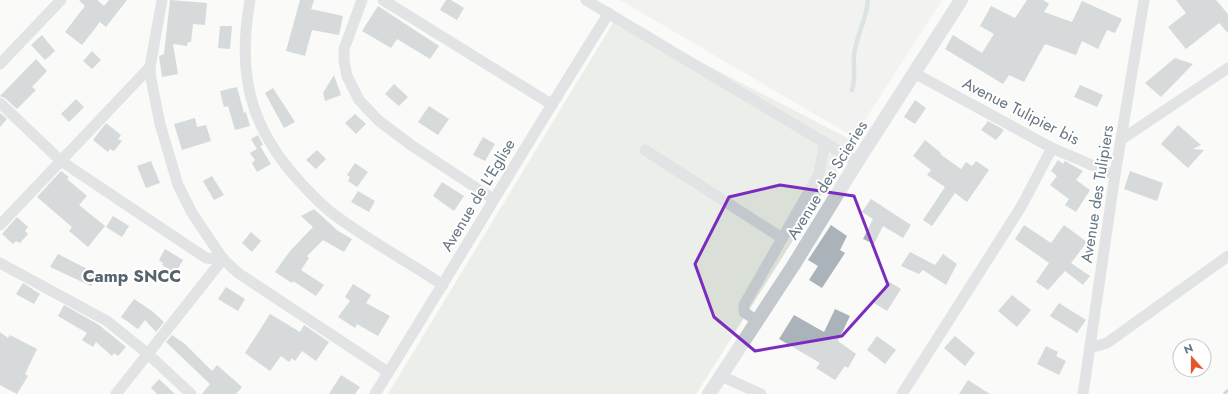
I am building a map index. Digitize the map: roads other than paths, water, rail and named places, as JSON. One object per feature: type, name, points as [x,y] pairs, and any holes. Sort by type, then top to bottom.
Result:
[{"type":"street","points":[[0,64],[61,0]]},
{"type":"street","points":[[162,0],[150,67],[160,124],[178,185],[192,213],[223,259],[238,274],[388,372]]},
{"type":"street","points":[[250,0],[244,40],[246,77],[259,122],[272,146],[292,174],[335,216],[443,285]]},
{"type":"street","points":[[362,0],[344,49],[344,61],[347,76],[359,100],[366,110],[411,145],[493,199]]},
{"type":"street","points":[[383,0],[551,104]]},
{"type":"street","points":[[586,0],[857,162]]},
{"type":"street","name":"Avenue des Scieries","points":[[709,394],[793,266],[857,162],[961,0]]},
{"type":"street","name":"Avenue des Tulipiers","points":[[1083,394],[1144,0]]},
{"type":"street","name":"Avenue de L'Eglise","points":[[375,394],[443,285],[551,104],[609,13]]},
{"type":"street","points":[[0,225],[150,67]]},
{"type":"street","points":[[1122,139],[1228,68]]},
{"type":"street","name":"Avenue Tulipier bis","points":[[914,73],[1052,148],[1116,175]]},
{"type":"street","points":[[0,103],[61,161],[206,258],[223,259]]},
{"type":"street","points":[[757,322],[744,312],[744,305],[819,174],[825,142]]},
{"type":"street","points":[[902,394],[1021,207],[1052,148]]},
{"type":"street","points":[[645,150],[782,238]]},
{"type":"street","points":[[1090,348],[1108,343],[1228,256]]},
{"type":"street","points":[[116,394],[223,259]]},
{"type":"street","points":[[0,263],[107,321],[148,354],[191,394]]},
{"type":"street","points":[[721,376],[761,394]]},
{"type":"waterway","points":[[852,90],[854,81],[855,48],[866,14],[868,0]]},
{"type":"railway","points":[[1224,394],[1228,390]]},
{"type":"district","name":"Camp SNCC","points":[[132,276]]}]
